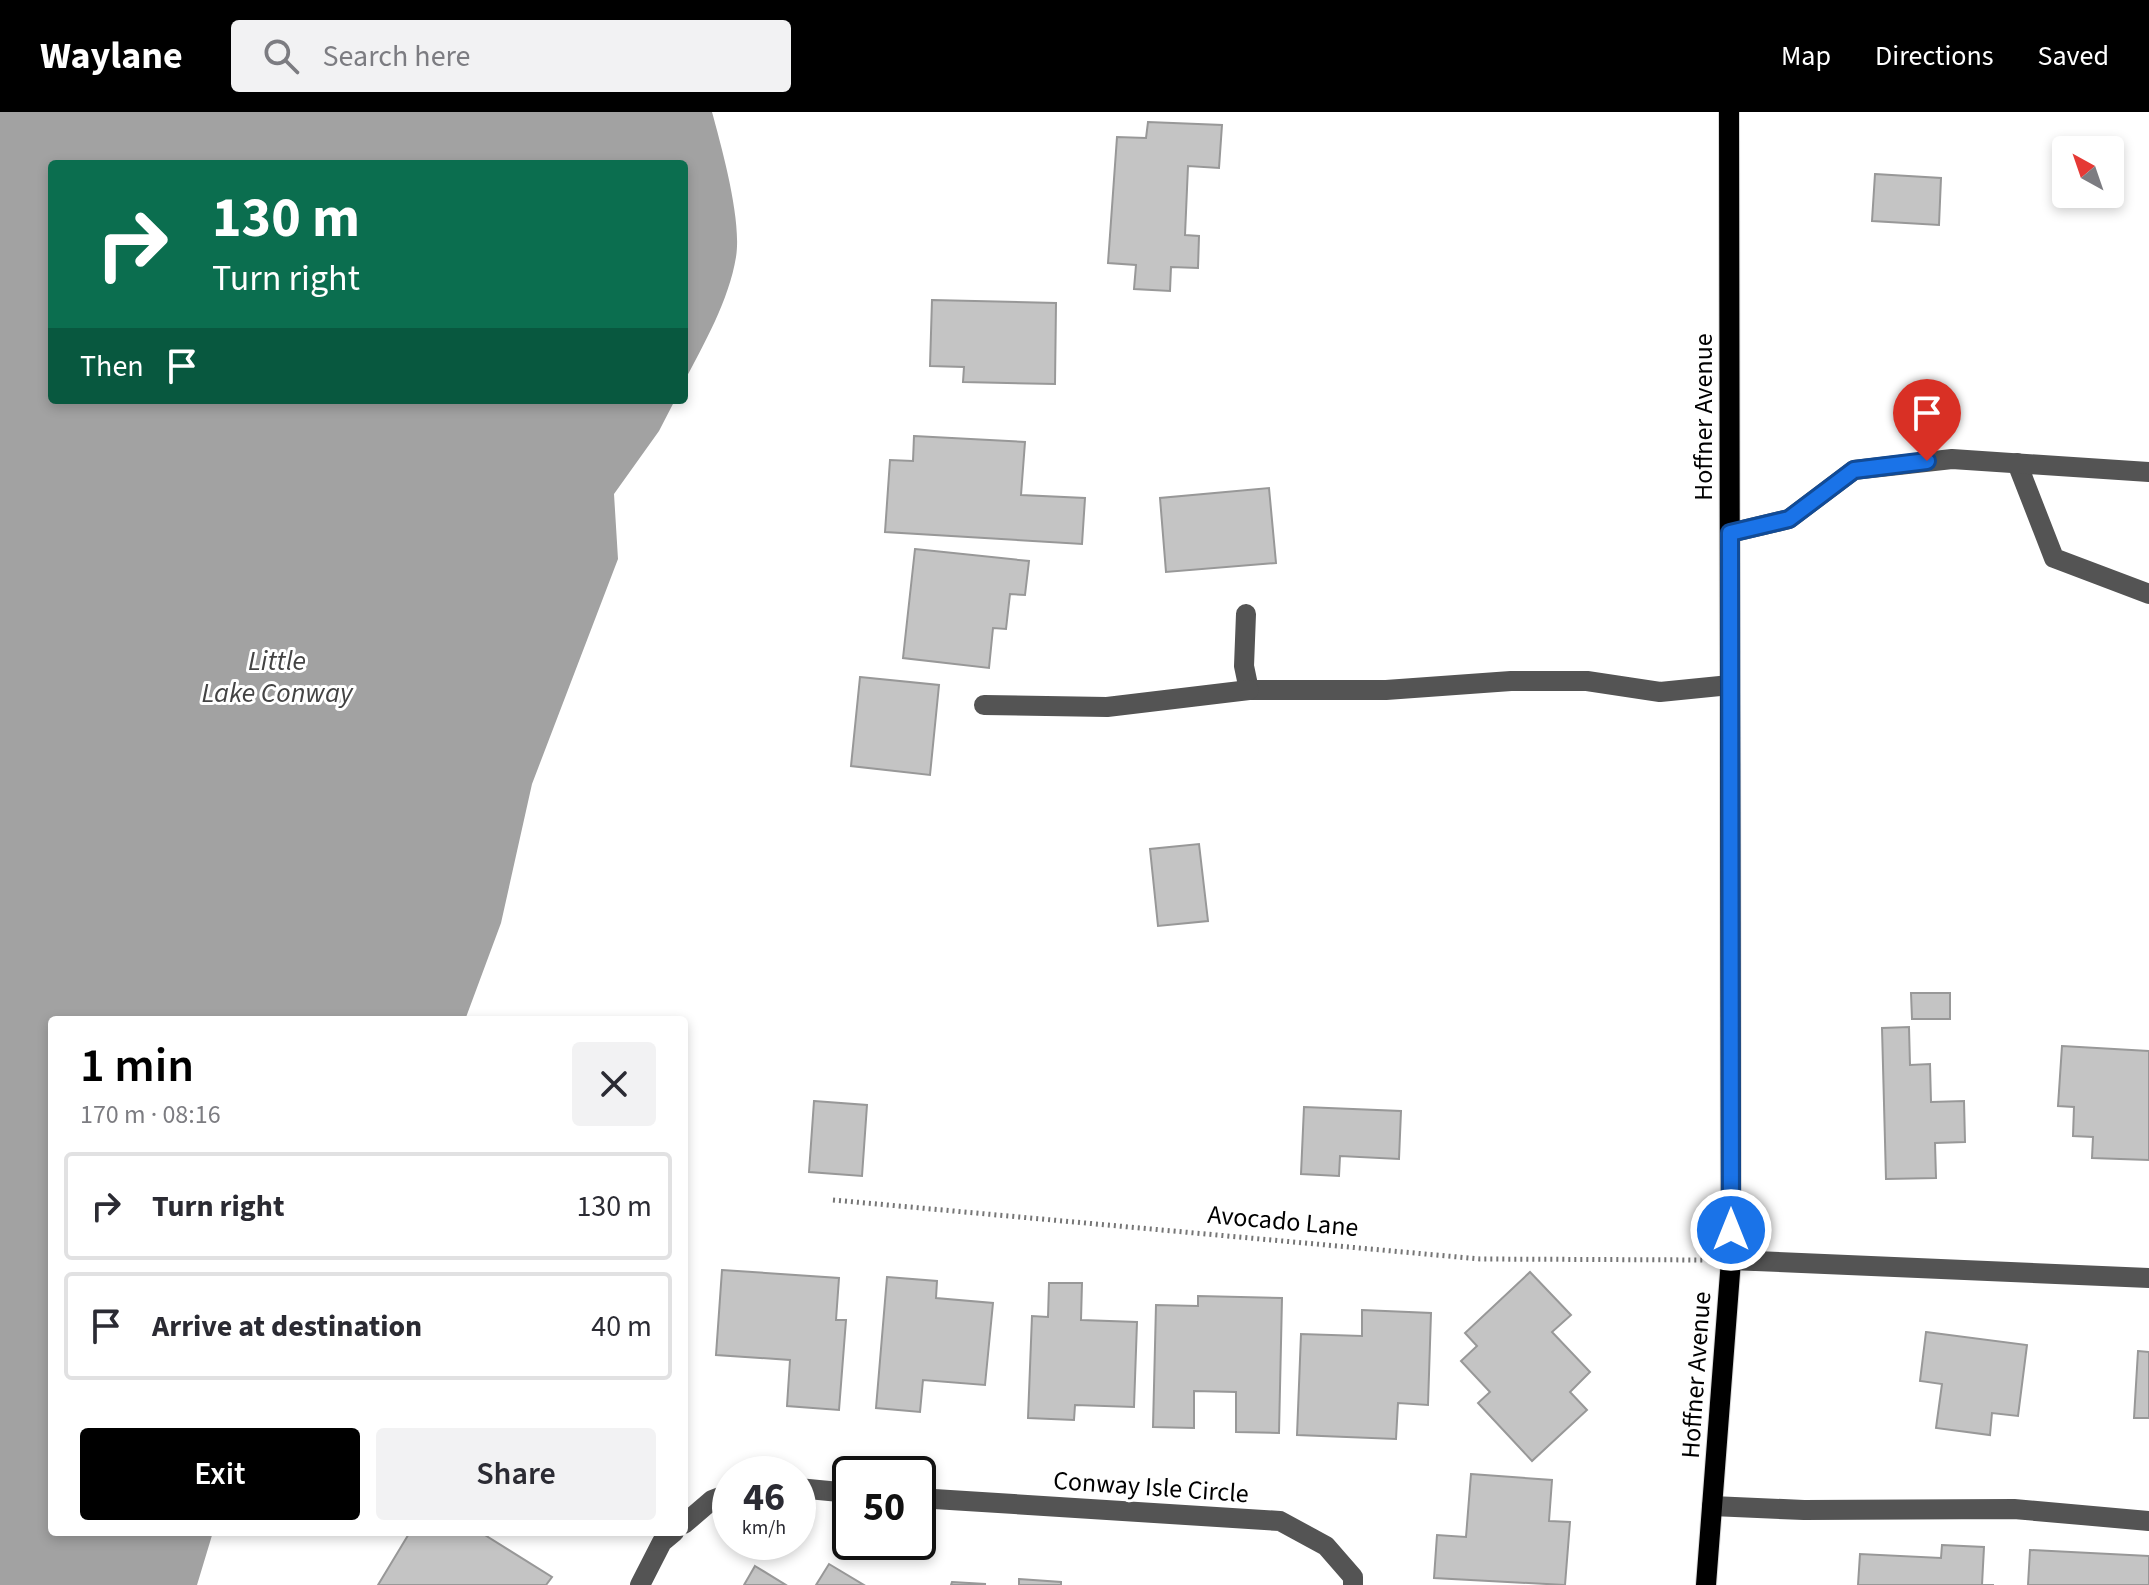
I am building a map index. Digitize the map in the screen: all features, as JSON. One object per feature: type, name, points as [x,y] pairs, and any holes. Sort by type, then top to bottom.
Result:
[{"type":"main road","name":"Hoffner Avenue","points":[[1706,1585],[1731,1260],[1729,112]]},
{"type":"street","points":[[1730,533],[1789,519],[1854,470],[1952,459],[2149,472]]},
{"type":"street","points":[[2017,463],[2054,558],[2149,594]]},
{"type":"street","points":[[1246,614],[1244,666],[1249,690]]},
{"type":"street","points":[[984,705],[1107,707],[1249,690],[1386,690],[1511,681],[1587,681],[1660,692],[1730,685]]},
{"type":"street","points":[[1731,1260],[2149,1278]]},
{"type":"street","name":"Conway Isle Circle","points":[[936,1499],[1280,1521],[1326,1546],[1353,1577],[1353,1585]]},
{"type":"street","points":[[688,1521],[712,1500]]},
{"type":"street","points":[[1712,1506],[1804,1510],[2014,1509],[2149,1521]]},
{"type":"street","points":[[640,1585],[662,1542],[669,1536]]},
{"type":"path","name":"Avocado Lane","points":[[833,1200],[1480,1259],[1731,1260]]},
{"type":"water","name":"Little Lake Conway","points":[[0,112],[712,112],[734,205],[736,257],[715,321],[688,374],[688,160],[48,160],[48,404],[673,404],[659,431],[614,494],[618,559],[532,784],[501,923],[466,1016],[48,1016],[48,1536],[212,1536],[197,1585],[0,1585]]},
{"type":"building","points":[[1148,122],[1222,125],[1219,168],[1188,166],[1185,235],[1199,236],[1198,268],[1171,267],[1170,291],[1134,289],[1136,265],[1108,263],[1117,137],[1146,138]]},
{"type":"building","points":[[1875,174],[1941,178],[1939,225],[1872,221]]},
{"type":"building","points":[[932,300],[1056,303],[1055,384],[963,382],[964,367],[930,366]]},
{"type":"building","points":[[914,436],[1025,442],[1021,495],[1085,498],[1082,544],[885,532],[890,460],[913,461]]},
{"type":"building","points":[[1269,488],[1276,563],[1166,572],[1160,498]]},
{"type":"building","points":[[915,549],[1029,561],[1025,595],[1010,594],[1006,629],[993,628],[989,668],[903,658]]},
{"type":"building","points":[[860,677],[939,685],[930,775],[851,766]]},
{"type":"building","points":[[1199,844],[1208,921],[1158,926],[1150,849]]},
{"type":"building","points":[[1911,993],[1950,993],[1950,1019],[1912,1019]]},
{"type":"building","points":[[1909,1027],[1910,1065],[1930,1064],[1931,1102],[1964,1101],[1965,1142],[1935,1143],[1936,1178],[1886,1179],[1882,1028]]},
{"type":"building","points":[[2062,1046],[2149,1051],[2149,1160],[2092,1158],[2093,1137],[2073,1136],[2074,1107],[2058,1106]]},
{"type":"building","points":[[814,1101],[867,1105],[862,1176],[809,1172]]},
{"type":"building","points":[[1304,1107],[1401,1111],[1399,1159],[1340,1156],[1339,1176],[1301,1174]]},
{"type":"building","points":[[722,1270],[839,1278],[836,1320],[846,1320],[839,1410],[787,1406],[790,1360],[716,1355]]},
{"type":"building","points":[[1530,1272],[1571,1315],[1552,1332],[1590,1372],[1570,1392],[1587,1410],[1532,1461],[1478,1403],[1490,1392],[1461,1361],[1477,1346],[1465,1333]]},
{"type":"building","points":[[887,1277],[937,1281],[936,1298],[993,1303],[985,1385],[923,1380],[920,1412],[876,1408]]},
{"type":"building","points":[[1049,1283],[1082,1283],[1081,1320],[1137,1322],[1134,1407],[1075,1405],[1074,1420],[1028,1418],[1032,1316],[1048,1317]]},
{"type":"building","points":[[1198,1296],[1282,1298],[1279,1433],[1236,1432],[1236,1392],[1194,1391],[1194,1428],[1153,1427],[1156,1305],[1198,1306]]},
{"type":"building","points":[[1362,1310],[1431,1313],[1428,1405],[1398,1403],[1396,1439],[1297,1435],[1301,1334],[1362,1336]]},
{"type":"building","points":[[1926,1332],[2027,1345],[2018,1416],[1992,1413],[1990,1435],[1936,1428],[1942,1384],[1920,1381]]},
{"type":"building","points":[[2138,1351],[2149,1352],[2149,1418],[2134,1418]]},
{"type":"building","points":[[1471,1474],[1552,1480],[1549,1521],[1570,1522],[1565,1585],[1434,1578],[1437,1535],[1466,1537]]},
{"type":"building","points":[[408,1536],[486,1536],[552,1577],[546,1585],[378,1585]]},
{"type":"building","points":[[1942,1545],[1984,1547],[1982,1585],[1858,1585],[1860,1554],[1941,1558]]},
{"type":"building","points":[[2030,1550],[2149,1556],[2149,1585],[2028,1585]]},
{"type":"building","points":[[829,1564],[864,1585],[816,1585]]},
{"type":"building","points":[[755,1566],[786,1585],[744,1585]]},
{"type":"building","points":[[1019,1579],[1061,1582],[1061,1585],[1019,1585]]},
{"type":"building","points":[[952,1582],[986,1584],[951,1585]]},
{"type":"route","points":[[1731,1230],[1730,533],[1789,519],[1854,470],[1927,461]]}]
